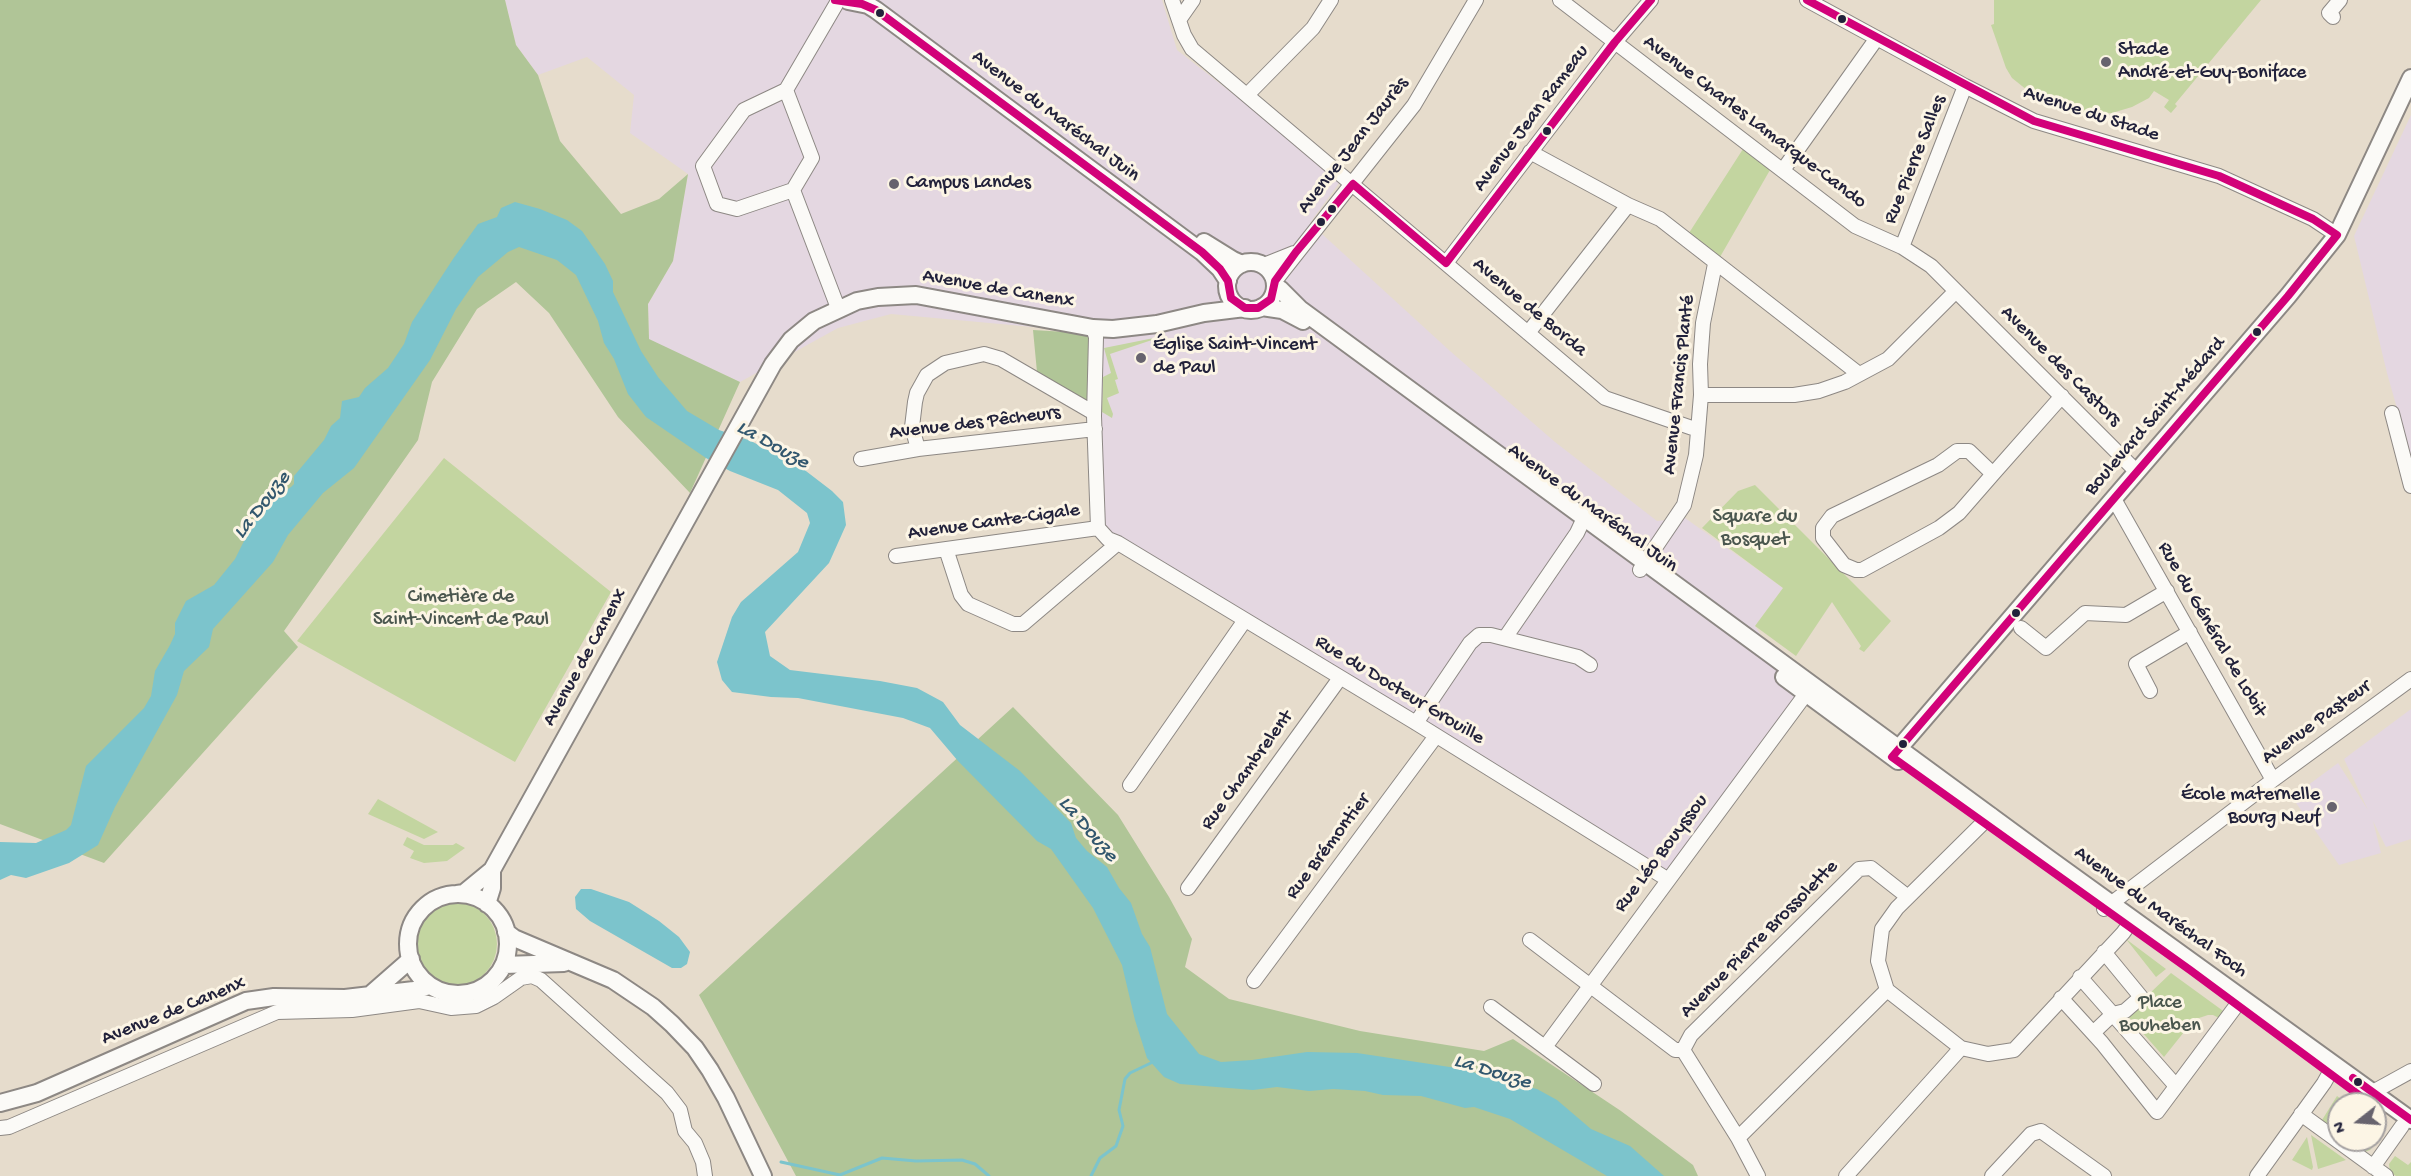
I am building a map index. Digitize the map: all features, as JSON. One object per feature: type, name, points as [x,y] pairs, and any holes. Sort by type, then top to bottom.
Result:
[{"type":"main road","name":"Avenue du Maréchal Juin","points":[[876,0],[1187,231],[1242,264]]},
{"type":"main road","name":"Avenue du Maréchal Juin","points":[[843,1],[862,4],[876,10],[1203,252],[1220,269],[1228,284]]},
{"type":"main road","name":"Boulevard Saint-Médard","points":[[1896,752],[2302,280],[2337,235],[2411,78]]},
{"type":"main road","points":[[1203,313],[1219,301],[1233,271],[1242,264],[1257,262],[1264,266],[1269,270],[1275,284],[1271,299],[1262,307],[1245,308],[1231,298],[1228,284]]},
{"type":"main road","name":"Avenue du Maréchal Juin","points":[[1275,284],[1300,309],[1581,521]]},
{"type":"main road","name":"Avenue de Canenx","points":[[457,894],[464,893],[492,870],[773,364],[791,340],[814,321],[838,308],[878,297],[916,295],[1093,328],[1113,329],[1157,324],[1203,313],[1245,308]]},
{"type":"main road","name":"Avenue du Maréchal Juin","points":[[1262,307],[1282,309],[1294,315],[1643,566],[1896,752]]},
{"type":"main road","name":"Avenue du Maréchal Foch","points":[[1896,752],[2240,1001],[2360,1092]]},
{"type":"main road","name":"Avenue de Canenx","points":[[487,903],[492,888],[492,870]]},
{"type":"main road","points":[[457,894],[473,896],[487,903],[499,916],[506,932],[507,954],[504,965],[491,982],[472,992],[450,993],[430,986],[418,974],[411,959],[408,944],[417,915],[435,901],[457,894]]},
{"type":"main road","points":[[506,932],[568,963],[613,980],[672,1024],[695,1048],[726,1098],[763,1176]]},
{"type":"main road","points":[[371,994],[411,959]]},
{"type":"main road","points":[[504,965],[568,963]]},
{"type":"main road","name":"Avenue de Canenx","points":[[0,1103],[37,1093],[246,1001],[274,997],[345,998],[430,986]]},
{"type":"main road","name":"Avenue du Maréchal Foch","points":[[2387,1111],[2406,1123]]},
{"type":"street","name":"Avenue de Borda","points":[[1173,0],[1184,35],[1192,49],[1605,398],[1698,430]]},
{"type":"street","points":[[1179,20],[1193,0]]},
{"type":"street","points":[[1247,96],[1313,27],[1331,0]]},
{"type":"street","name":"Avenue Jean Jaurès","points":[[1275,284],[1296,252],[1353,184],[1414,105],[1476,0]]},
{"type":"street","name":"Avenue Charles Lamarque-Cando","points":[[1560,0],[1855,226],[1902,247],[1931,266],[1956,291]]},
{"type":"street","name":"Avenue Jean Rameau","points":[[1446,263],[1615,42],[1651,0]]},
{"type":"street","name":"Avenue du Stade","points":[[1807,0],[2034,121],[2219,176],[2313,219],[2337,235]]},
{"type":"street","points":[[2333,17],[2329,13],[2340,0]]},
{"type":"street","points":[[786,90],[812,158],[793,190],[737,209],[717,204],[703,166],[744,110],[786,90],[815,40],[843,1]]},
{"type":"street","points":[[1783,170],[1877,38]]},
{"type":"street","name":"Rue Pierre Salles","points":[[1902,247],[1965,86]]},
{"type":"street","points":[[1530,152],[1628,206],[1660,219],[1859,374]]},
{"type":"street","points":[[793,190],[838,308]]},
{"type":"street","points":[[1528,333],[1628,206]]},
{"type":"street","name":"Avenue Jean Jaurès","points":[[1264,266],[1296,252]]},
{"type":"street","name":"Avenue Francis Planté","points":[[1643,566],[1684,505],[1696,455],[1701,395],[1700,364],[1703,323],[1715,264]]},
{"type":"street","points":[[1701,395],[1794,395],[1819,391],[1888,359],[1956,291]]},
{"type":"street","name":"Avenue des Castors","points":[[1956,291],[2137,472]]},
{"type":"street","points":[[1093,328],[1096,337],[1094,413],[1098,528]]},
{"type":"street","points":[[918,449],[912,427],[915,402],[917,393],[927,375],[945,363],[984,354],[1001,359],[1094,413]]},
{"type":"street","points":[[1994,474],[1969,451],[1957,451],[1938,465],[1832,516],[1823,528],[1823,538],[1845,565],[1856,570],[1869,568],[1939,528],[1959,513],[1994,474],[2062,396]]},
{"type":"street","points":[[2392,413],[2411,486]]},
{"type":"street","name":"Avenue des Pêcheurs","points":[[861,459],[918,449],[1095,429]]},
{"type":"street","name":"Rue du Général de Lobit","points":[[2114,499],[2273,780]]},
{"type":"street","points":[[1505,638],[1577,532],[1581,521]]},
{"type":"street","name":"Rue du Docteur Grouille","points":[[1098,528],[1113,541],[1416,723],[1667,879]]},
{"type":"street","name":"Avenue Cante-Cigale","points":[[896,556],[1098,528]]},
{"type":"street","points":[[946,549],[961,595],[968,604],[1013,624],[1023,624],[1113,541]]},
{"type":"street","points":[[2021,628],[2046,648],[2085,613],[2126,615],[2167,591]]},
{"type":"street","points":[[1130,785],[1245,620]]},
{"type":"street","points":[[2150,691],[2136,664],[2190,632]]},
{"type":"street","points":[[1416,723],[1470,643],[1479,634],[1505,638],[1578,657],[1590,665]]},
{"type":"street","name":"Rue Chambrelent","points":[[1188,888],[1340,678]]},
{"type":"street","name":"Avenue Pasteur","points":[[2108,906],[2273,780],[2411,679]]},
{"type":"street","name":"Rue Léo Bouyssou","points":[[1545,1047],[1809,689]]},
{"type":"street","name":"Rue Brémontier","points":[[1254,981],[1436,736]]},
{"type":"street","points":[[1987,819],[1908,897],[1882,929],[1878,961],[1887,990],[1961,1048],[1988,1054],[2014,1050],[2123,933],[2130,922]]},
{"type":"street","name":"Avenue Pierre Brossolette","points":[[1683,1050],[1691,1035],[1859,869],[1871,868],[1908,897]]},
{"type":"street","points":[[1530,940],[1675,1050],[1683,1050],[1738,1138],[1758,1176]]},
{"type":"street","points":[[2093,1033],[2113,1014],[2125,1011],[2140,997],[2104,952]]},
{"type":"street","points":[[0,1128],[9,1127],[277,1012],[352,1010],[419,1001],[451,1008],[476,1006],[494,997],[521,978],[532,976],[541,980],[667,1093],[680,1110],[686,1131],[695,1143],[703,1162],[705,1176]]},
{"type":"street","points":[[2080,977],[2178,1084]]},
{"type":"street","points":[[1738,1138],[1887,990]]},
{"type":"street","points":[[2061,998],[2093,1033],[2157,1112],[2240,1001]]},
{"type":"street","points":[[1491,1007],[1594,1084]]},
{"type":"street","points":[[1846,1176],[1961,1048]]},
{"type":"street","points":[[2256,1176],[2324,1083],[2331,1069]]},
{"type":"street","points":[[2381,1092],[2411,1071]]},
{"type":"street","points":[[2301,1114],[2386,1176]]},
{"type":"street","points":[[2373,1167],[2406,1123]]},
{"type":"street","points":[[1992,1176],[2031,1134],[2041,1131],[2104,1176]]},
{"type":"shaded area","points":[[505,0],[1162,0],[1177,50],[1342,179],[1310,223],[1450,351],[1555,442],[1657,521],[1685,518],[1783,588],[1755,626],[1804,702],[1669,879],[1104,532],[1099,333],[891,314],[838,328],[740,382],[649,340],[648,304],[673,261],[688,174],[630,133],[634,95],[587,57],[538,75],[516,45]]},
{"type":"shaded area","points":[[2411,115],[2411,458],[2387,373],[2354,236]]},
{"type":"shaded area","points":[[2411,709],[2411,839],[2386,847],[2373,821],[2381,853],[2339,865],[2292,797],[2338,763],[2368,810],[2344,759]]},
{"type":"green space","points":[[0,0],[505,0],[516,45],[538,75],[560,141],[621,214],[659,199],[688,174],[673,261],[648,304],[649,339],[740,382],[690,493],[618,417],[549,313],[516,282],[477,309],[432,382],[418,440],[284,631],[298,647],[104,863],[0,824]]},
{"type":"green space","name":"Stade André-et-Guy-Boniface","points":[[1994,0],[2261,0],[2175,104],[2177,106],[2171,113],[2164,107],[2169,100],[2154,91],[2149,98],[2132,107],[2112,113],[2092,115],[2072,110],[2052,101],[2047,106],[2012,78],[2006,68],[1991,25],[1994,24]]},
{"type":"green space","points":[[1743,149],[1770,170],[1720,257],[1689,233]]},
{"type":"green space","points":[[1033,330],[1083,333],[1090,339],[1089,397],[1085,402],[1037,372]]},
{"type":"green space","points":[[1164,336],[1110,354],[1118,379],[1115,380],[1119,393],[1107,398],[1113,414],[1112,418],[1102,412],[1103,377],[1111,373],[1104,348]]},
{"type":"green space","name":"Cimetière de Saint-Vincent de Paul","points":[[444,458],[611,592],[515,762],[297,641]]},
{"type":"green space","name":"Square du Bosquet","points":[[1755,485],[1891,621],[1864,652],[1859,649],[1861,646],[1832,602],[1796,656],[1755,626],[1783,588],[1702,528],[1738,491]]},
{"type":"green space","points":[[1013,707],[1118,815],[1192,939],[1185,967],[1229,999],[1360,1031],[1484,1051],[1513,1039],[1621,1111],[1693,1165],[1698,1176],[796,1176],[699,995]]},
{"type":"green space","points":[[378,799],[438,832],[424,839],[368,814]]},
{"type":"green space","points":[[407,837],[424,845],[453,845],[456,843],[465,848],[447,861],[424,863],[410,858],[414,851],[403,845]]},
{"type":"green space","points":[[455,902],[478,909],[490,921],[497,944],[490,967],[478,979],[455,986],[432,979],[420,967],[413,944],[420,921],[432,909]]},
{"type":"green space","points":[[2126,939],[2166,969],[2156,977]]},
{"type":"green space","name":"Place Bouheben","points":[[2171,973],[2226,1013],[2221,1019],[2208,1015],[2193,1020],[2188,1026],[2183,1023],[2180,1029],[2184,1032],[2164,1057],[2127,1015]]},
{"type":"green space","points":[[2327,1112],[2327,1124],[2322,1120]]},
{"type":"green space","points":[[2311,1135],[2327,1146],[2327,1152],[2335,1152],[2346,1160],[2318,1169]]},
{"type":"green space","points":[[2307,1137],[2313,1167],[2312,1170],[2292,1160]]},
{"type":"green space","points":[[2395,1156],[2408,1165],[2411,1162],[2411,1176],[2396,1176],[2390,1172],[2389,1164]]},
{"type":"water","points":[[515,202],[567,220],[582,231],[605,264],[613,281],[613,292],[641,351],[658,377],[687,411],[719,430],[751,441],[802,468],[843,502],[846,525],[829,563],[765,632],[770,656],[790,670],[917,688],[943,702],[960,725],[1020,771],[1071,823],[1076,838],[1087,851],[1107,867],[1131,903],[1142,934],[1150,947],[1167,1014],[1199,1054],[1221,1062],[1307,1052],[1357,1053],[1463,1069],[1537,1089],[1557,1100],[1591,1129],[1630,1146],[1664,1176],[1607,1176],[1510,1119],[1474,1107],[1465,1108],[1421,1096],[1383,1095],[1365,1091],[1333,1089],[1309,1091],[1277,1087],[1253,1090],[1180,1084],[1164,1077],[1147,1058],[1122,965],[1093,908],[1051,849],[1037,841],[958,761],[930,728],[903,718],[798,698],[732,692],[722,680],[717,662],[732,617],[741,602],[798,552],[810,523],[807,513],[778,490],[730,471],[706,458],[646,417],[628,394],[576,275],[557,260],[519,247],[508,252],[478,277],[456,309],[430,360],[354,468],[323,493],[288,535],[273,562],[213,629],[209,647],[184,671],[177,695],[115,807],[98,845],[69,863],[26,878],[11,875],[0,880],[0,842],[36,843],[66,830],[71,825],[86,766],[144,708],[151,696],[155,671],[175,634],[175,623],[186,601],[214,585],[235,559],[260,509],[294,484],[294,476],[324,440],[331,426],[340,418],[342,401],[359,397],[365,388],[388,368],[404,344],[412,322],[478,224],[497,217],[501,208]]},
{"type":"water","points":[[581,889],[591,889],[629,902],[659,921],[679,937],[690,952],[687,964],[681,968],[672,968],[590,921],[576,909],[575,897]]},
{"type":"waterway","points":[[1091,1176],[1100,1158],[1116,1146],[1123,1126],[1119,1110],[1125,1079],[1130,1073],[1153,1062]]},
{"type":"waterway","points":[[781,1162],[840,1175],[882,1158],[916,1161],[962,1160],[975,1164],[989,1176]]},
{"type":"transit line","points":[[835,0],[862,4],[876,10],[1202,252],[1220,269],[1228,281],[1231,298],[1245,308],[1258,308],[1271,299],[1275,281],[1296,252],[1353,184]]},
{"type":"transit line","points":[[1446,263],[1615,42],[1651,0]]},
{"type":"transit line","points":[[1807,0],[2034,121],[2219,176],[2313,219],[2337,235]]},
{"type":"transit line","points":[[1353,184],[1446,263]]},
{"type":"transit line","points":[[2337,235],[2288,296],[1892,757],[2190,970],[2355,1092]]},
{"type":"transit line","points":[[2353,1078],[2411,1120]]},
{"type":"place","name":"Stade André-et-Guy-Boniface","points":[[2106,62]]},
{"type":"place","name":"Campus Landes","points":[[894,184]]},
{"type":"place","name":"Église Saint-Vincent de Paul","points":[[1141,358]]},
{"type":"place","name":"École maternelle Bourg Neuf","points":[[2332,807]]},
{"type":"water label","name":"La Douze","points":[[772,446]]},
{"type":"water label","name":"La Douze","points":[[263,506]]},
{"type":"water label","name":"La Douze","points":[[1087,830]]},
{"type":"water label","name":"La Douze","points":[[1492,1073]]}]
